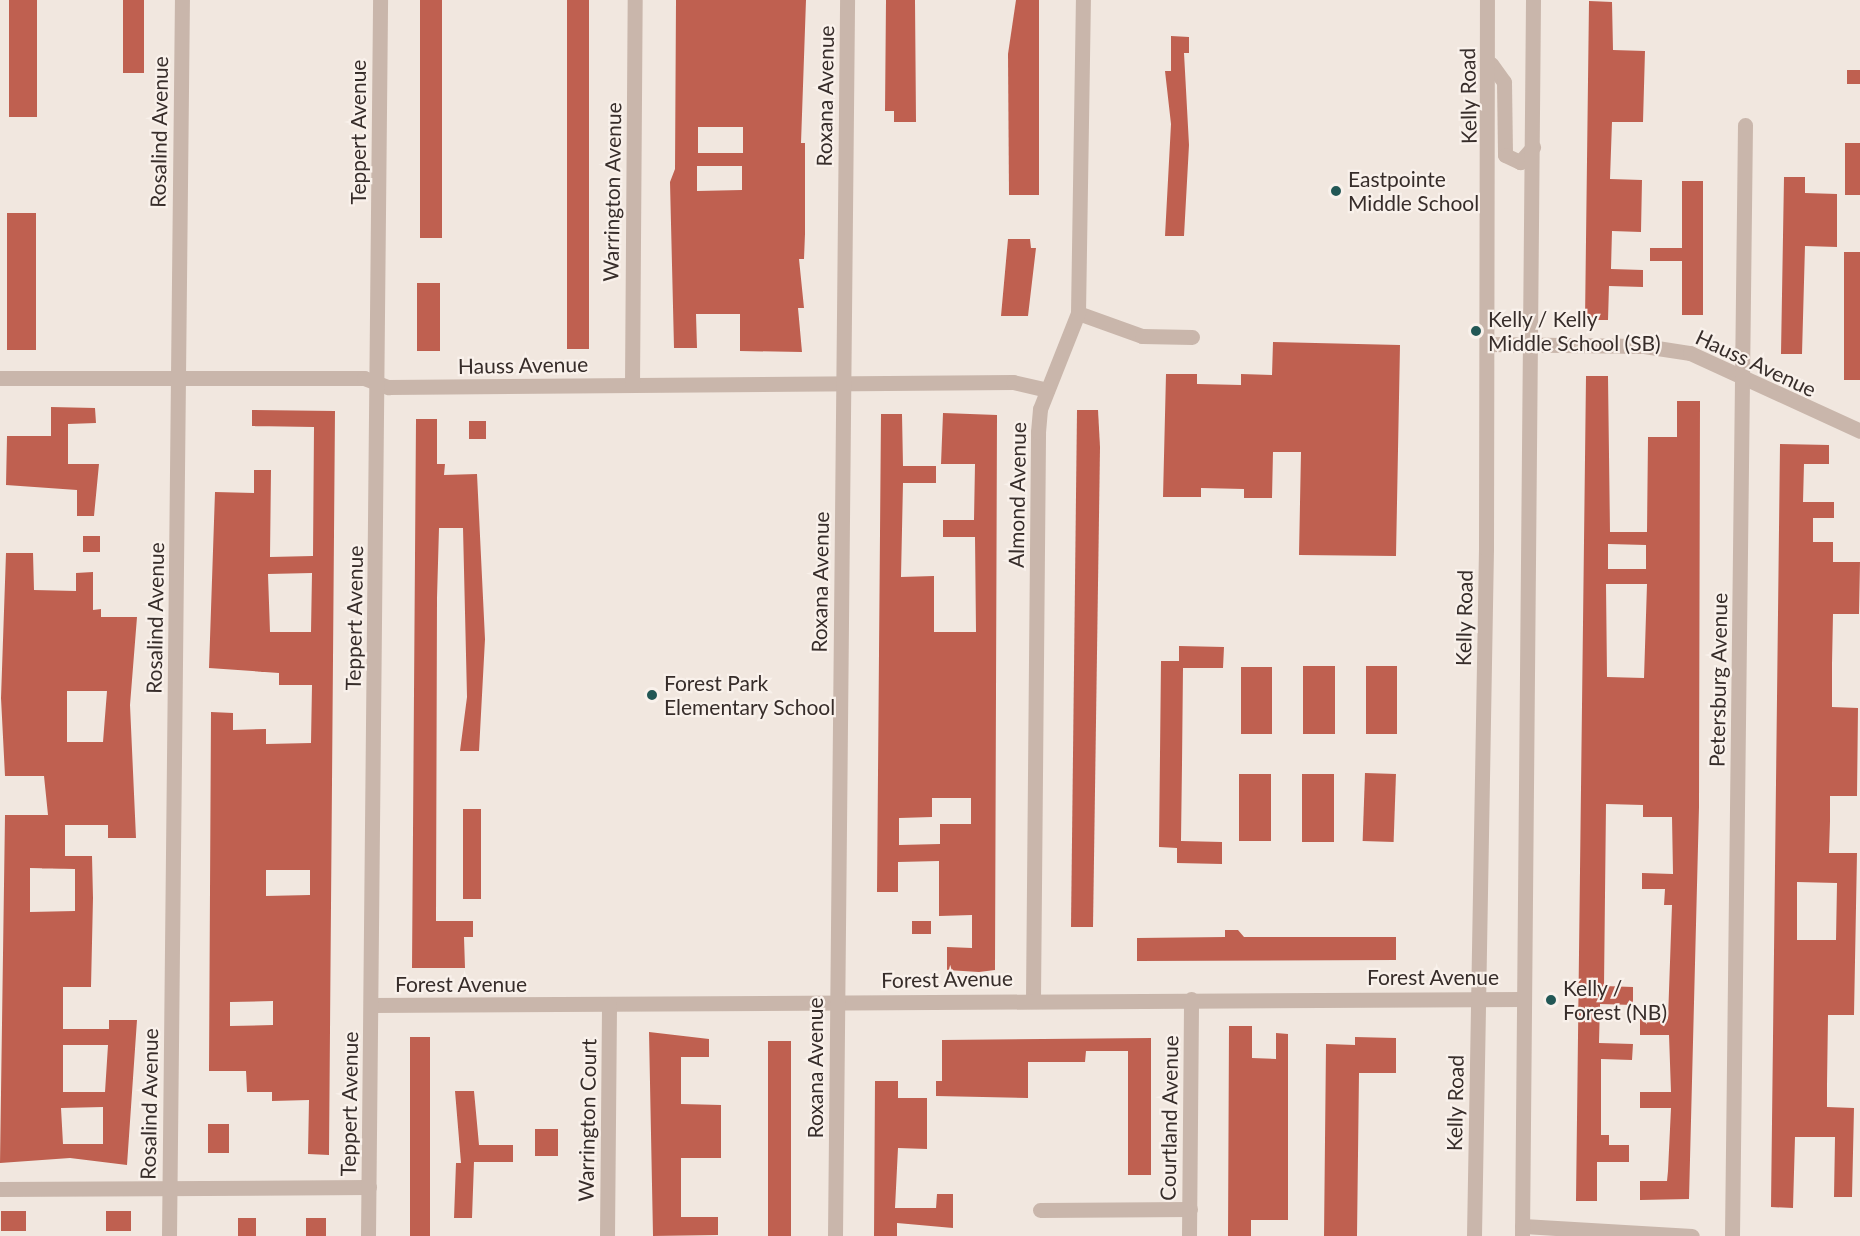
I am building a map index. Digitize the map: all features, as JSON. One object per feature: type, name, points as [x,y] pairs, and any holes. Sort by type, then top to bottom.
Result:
[{"type":"street","name":"Rosalind Avenue","points":[[169,1236],[182,0]]},
{"type":"street","name":"Teppert Avenue","points":[[368,1236],[380,0]]},
{"type":"street","name":"Warrington Avenue","points":[[632,385],[635,0]]},
{"type":"street","name":"Roxana Avenue","points":[[835,1236],[847,0]]},
{"type":"street","name":"Almond Avenue","points":[[1033,999],[1038,432],[1047,390],[1078,313],[1083,0]]},
{"type":"street","name":"Kelly Road","points":[[1474,1236],[1491,64],[1487,0]]},
{"type":"street","points":[[1533,0],[1522,1231],[1692,1236]]},
{"type":"street","points":[[1491,64],[1504,82],[1505,155],[1520,162],[1533,147]]},
{"type":"street","name":"Petersburg Avenue","points":[[1732,1236],[1745,125]]},
{"type":"street","points":[[1078,313],[1142,336],[1192,337]]},
{"type":"street","name":"Hauss Avenue","points":[[1488,344],[1672,349],[1743,376],[1860,430]]},
{"type":"street","name":"Hauss Avenue","points":[[0,378],[364,378],[377,383],[632,385],[1013,382],[1047,390]]},
{"type":"street","name":"Forest Avenue","points":[[372,1005],[609,1005],[1033,999],[1523,999]]},
{"type":"street","name":"Courtland Avenue","points":[[1189,1236],[1191,999]]},
{"type":"street","name":"Warrington Court","points":[[607,1236],[609,1005]]},
{"type":"street","points":[[0,1189],[369,1187]]},
{"type":"street","points":[[1040,1210],[1190,1209]]},
{"type":"building","points":[[9,0],[37,0],[37,117],[9,117]]},
{"type":"building","points":[[123,0],[144,0],[144,73],[123,73]]},
{"type":"building","points":[[420,0],[442,0],[442,238],[420,238]]},
{"type":"building","points":[[567,0],[589,0],[589,349],[567,349]]},
{"type":"building","points":[[676,0],[806,0],[801,143],[805,143],[805,234],[804,259],[799,259],[804,308],[798,308],[802,352],[740,351],[740,314],[696,314],[697,348],[674,348],[670,182],[675,169]],"holes":[[[698,127],[743,127],[743,153],[698,153]],[[697,166],[742,166],[742,190],[697,191]]]},
{"type":"building","points":[[886,0],[915,0],[916,122],[894,122],[894,111],[885,111]]},
{"type":"building","points":[[1016,0],[1039,0],[1039,195],[1009,195],[1008,54]]},
{"type":"building","points":[[1589,1],[1612,2],[1613,50],[1645,51],[1643,122],[1612,122],[1610,179],[1642,180],[1641,232],[1612,231],[1611,269],[1643,270],[1643,287],[1609,286],[1608,320],[1585,320]]},
{"type":"building","points":[[1171,36],[1189,37],[1189,53],[1184,53],[1189,145],[1184,236],[1165,236],[1171,124],[1165,71],[1171,71]]},
{"type":"building","points":[[1847,70],[1860,70],[1860,84],[1847,84]]},
{"type":"building","points":[[1845,143],[1860,143],[1860,195],[1845,195]]},
{"type":"building","points":[[1784,177],[1805,177],[1805,193],[1837,194],[1837,247],[1805,246],[1802,354],[1781,354]]},
{"type":"building","points":[[1682,181],[1703,181],[1703,315],[1682,315],[1682,261],[1650,261],[1650,248],[1682,248]]},
{"type":"building","points":[[7,213],[36,213],[36,350],[7,350]]},
{"type":"building","points":[[1008,239],[1030,239],[1031,248],[1036,248],[1028,316],[1001,316]]},
{"type":"building","points":[[1844,252],[1860,252],[1860,380],[1844,380]]},
{"type":"building","points":[[417,283],[440,283],[440,351],[417,351]]},
{"type":"building","points":[[1273,342],[1400,345],[1396,556],[1299,555],[1301,452],[1273,452],[1272,498],[1244,498],[1244,489],[1201,488],[1201,497],[1163,497],[1166,374],[1197,374],[1197,384],[1241,385],[1241,374],[1272,375]]},
{"type":"building","points":[[1586,376],[1608,376],[1610,532],[1647,532],[1648,437],[1677,437],[1677,401],[1700,401],[1699,807],[1689,1199],[1640,1200],[1640,1181],[1667,1181],[1668,1171],[1671,1108],[1640,1108],[1640,1092],[1671,1092],[1669,1035],[1640,1035],[1640,1019],[1668,1019],[1672,905],[1664,905],[1665,889],[1642,889],[1642,873],[1673,874],[1672,817],[1643,817],[1643,805],[1606,804],[1604,986],[1633,987],[1633,1005],[1600,1004],[1599,1043],[1633,1044],[1632,1060],[1601,1059],[1601,1135],[1609,1135],[1609,1145],[1629,1145],[1629,1162],[1597,1162],[1597,1201],[1576,1201]],"holes":[[[1608,544],[1646,545],[1646,569],[1608,569]],[[1606,584],[1647,584],[1644,678],[1607,677]]]},
{"type":"building","points":[[51,407],[95,408],[96,423],[68,424],[68,464],[99,464],[94,516],[77,516],[77,490],[6,485],[7,436],[51,436]]},
{"type":"building","points":[[252,410],[335,411],[329,1155],[308,1154],[309,1100],[272,1101],[272,1092],[247,1092],[246,1071],[209,1071],[211,712],[233,713],[233,730],[266,729],[266,744],[311,743],[312,685],[279,685],[279,673],[209,668],[215,492],[254,493],[254,470],[271,470],[270,557],[313,556],[314,427],[252,426]],"holes":[[[312,573],[311,632],[270,632],[268,574]],[[266,870],[310,870],[310,895],[266,896]],[[273,1001],[273,1025],[230,1026],[230,1002]]]},
{"type":"building","points":[[1077,410],[1098,410],[1100,447],[1093,927],[1071,927]]},
{"type":"building","points":[[943,413],[997,415],[995,970],[979,972],[947,970],[947,947],[972,948],[972,915],[939,916],[939,861],[898,862],[898,892],[877,892],[881,414],[902,414],[903,466],[936,466],[936,483],[903,483],[901,577],[934,576],[934,632],[976,632],[975,537],[943,537],[943,520],[974,520],[975,464],[941,464]],"holes":[[[932,798],[971,798],[971,824],[940,824],[940,844],[899,845],[899,818],[932,817]]]},
{"type":"building","points":[[416,419],[437,419],[437,464],[445,464],[444,475],[477,474],[485,639],[479,751],[460,751],[467,697],[463,528],[439,528],[437,598],[436,921],[473,921],[473,937],[464,937],[465,968],[412,968]]},
{"type":"building","points":[[469,421],[486,421],[486,439],[469,439]]},
{"type":"building","points":[[1780,444],[1829,445],[1829,464],[1804,464],[1803,502],[1834,502],[1834,518],[1813,518],[1813,542],[1833,542],[1833,562],[1860,562],[1859,614],[1833,614],[1832,664],[1832,707],[1858,708],[1857,796],[1830,796],[1829,853],[1857,853],[1854,1015],[1828,1015],[1827,1107],[1854,1108],[1852,1197],[1834,1197],[1835,1137],[1795,1137],[1793,1208],[1771,1207]],"holes":[[[1797,882],[1837,883],[1836,940],[1797,940]]]},
{"type":"building","points":[[83,536],[100,536],[100,552],[83,552]]},
{"type":"building","points":[[6,553],[33,553],[34,590],[76,591],[76,573],[93,572],[93,610],[101,609],[101,617],[137,617],[130,705],[136,838],[108,838],[108,825],[65,825],[65,856],[92,856],[93,898],[91,987],[63,987],[63,1029],[109,1029],[109,1020],[137,1020],[127,1165],[70,1158],[0,1163],[5,815],[48,815],[44,776],[5,776],[1,698]],"holes":[[[67,691],[107,691],[103,742],[67,742]],[[30,868],[75,869],[75,911],[30,912]],[[63,1045],[108,1045],[105,1092],[63,1092]],[[103,1107],[103,1144],[63,1144],[61,1108]]]},
{"type":"building","points":[[1179,646],[1224,647],[1223,668],[1183,668],[1181,841],[1222,842],[1222,864],[1177,863],[1177,848],[1159,847],[1161,661],[1179,661]]},
{"type":"building","points":[[1303,666],[1335,666],[1335,734],[1303,734]]},
{"type":"building","points":[[1366,666],[1397,666],[1397,734],[1366,734]]},
{"type":"building","points":[[1241,667],[1272,667],[1272,734],[1241,734]]},
{"type":"building","points":[[1365,773],[1396,774],[1394,842],[1363,841]]},
{"type":"building","points":[[1239,774],[1271,774],[1271,841],[1239,841]]},
{"type":"building","points":[[1302,774],[1334,774],[1334,842],[1302,842]]},
{"type":"building","points":[[463,809],[481,809],[481,899],[463,899]]},
{"type":"building","points":[[912,921],[931,921],[931,934],[912,934]]},
{"type":"building","points":[[1225,930],[1238,930],[1244,937],[1396,937],[1396,960],[1137,961],[1137,938],[1225,937]]},
{"type":"building","points":[[1229,1026],[1252,1026],[1252,1058],[1276,1059],[1276,1033],[1288,1034],[1288,1220],[1251,1220],[1251,1236],[1228,1236]]},
{"type":"building","points":[[649,1032],[709,1039],[709,1057],[681,1057],[681,1104],[721,1105],[721,1158],[681,1158],[681,1217],[718,1217],[718,1235],[653,1236]]},
{"type":"building","points":[[410,1037],[430,1037],[430,1236],[410,1236]]},
{"type":"building","points":[[1355,1037],[1396,1038],[1396,1073],[1359,1073],[1357,1236],[1324,1236],[1326,1044],[1355,1045]]},
{"type":"building","points":[[1151,1038],[1151,1175],[1128,1175],[1128,1051],[1086,1051],[1085,1062],[1028,1062],[1028,1098],[936,1096],[936,1081],[942,1081],[942,1040]]},
{"type":"building","points":[[768,1041],[791,1041],[791,1236],[768,1236]]},
{"type":"building","points":[[875,1081],[898,1081],[898,1098],[927,1098],[927,1149],[898,1148],[895,1208],[936,1208],[937,1194],[953,1194],[953,1228],[897,1223],[897,1236],[874,1236]]},
{"type":"building","points":[[455,1091],[474,1091],[479,1145],[513,1145],[513,1162],[474,1162],[472,1218],[454,1218],[456,1163],[461,1163]]},
{"type":"building","points":[[208,1124],[229,1124],[229,1153],[208,1153]]},
{"type":"building","points":[[535,1129],[558,1129],[558,1156],[535,1156]]},
{"type":"building","points":[[1,1211],[26,1211],[26,1231],[1,1231]]},
{"type":"building","points":[[106,1211],[131,1211],[131,1231],[106,1231]]},
{"type":"building","points":[[238,1218],[256,1218],[256,1236],[238,1236]]},
{"type":"building","points":[[306,1218],[326,1218],[326,1236],[306,1236]]},
{"type":"place","name":"Eastpointe Middle School","points":[[1336,191]]},
{"type":"place","name":"Kelly / Kelly Middle School (SB)","points":[[1476,331]]},
{"type":"place","name":"Forest Park Elementary School","points":[[652,695]]},
{"type":"place","name":"Kelly / Forest (NB)","points":[[1551,1000]]}]
